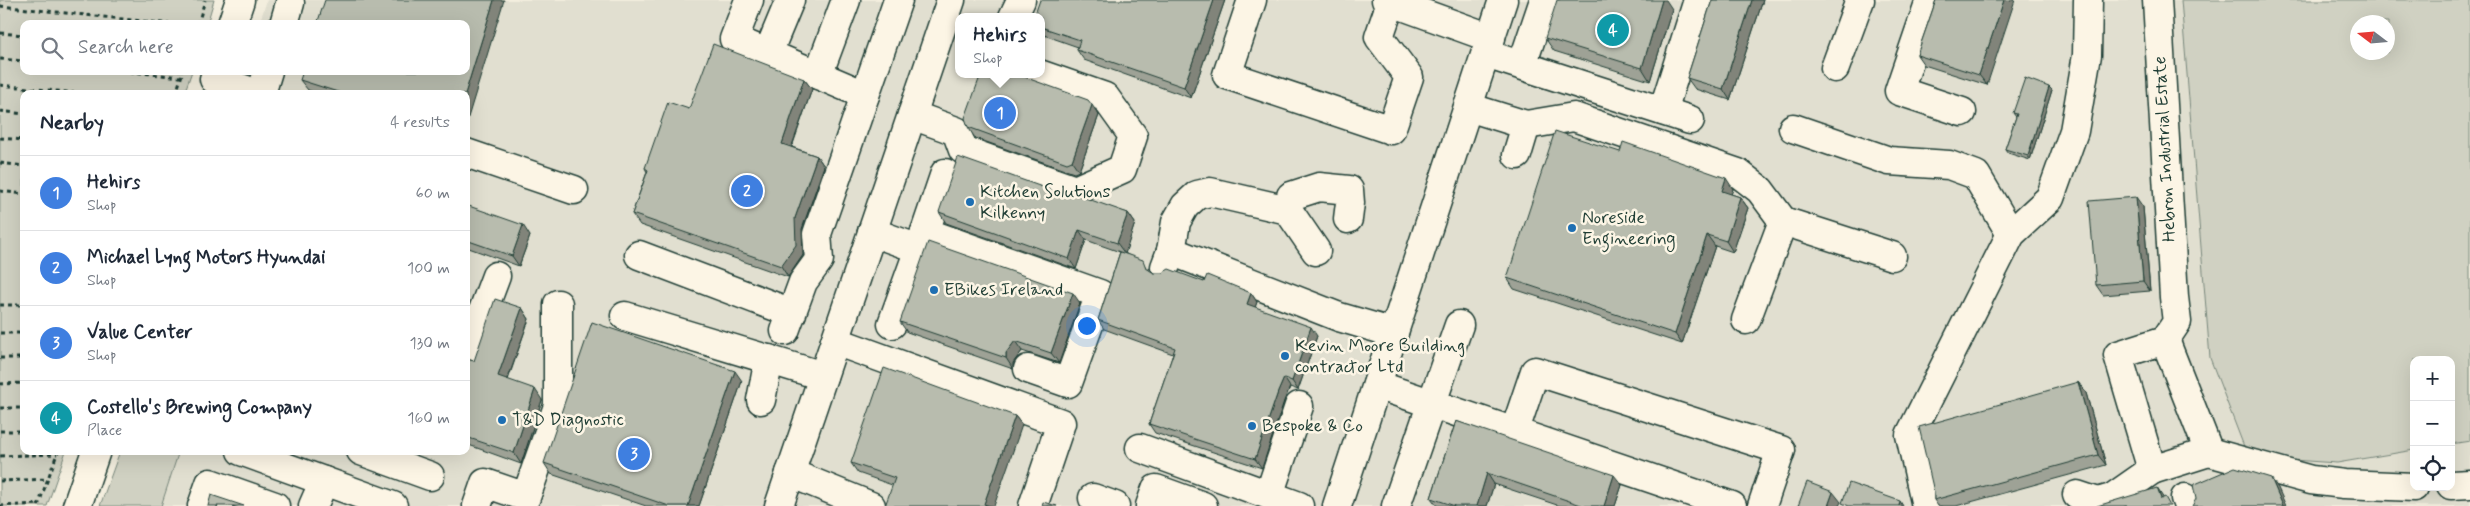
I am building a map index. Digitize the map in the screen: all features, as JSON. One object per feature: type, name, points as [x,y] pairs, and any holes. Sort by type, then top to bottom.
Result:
[{"type":"street","points":[[233,20],[240,0]]},
{"type":"street","points":[[750,0],[734,38],[865,95]]},
{"type":"street","points":[[768,53],[790,0]]},
{"type":"street","points":[[818,75],[846,0]]},
{"type":"street","points":[[639,255],[789,322],[803,282],[819,260],[817,234],[898,0]]},
{"type":"street","points":[[779,506],[912,115],[949,42],[951,0]]},
{"type":"street","points":[[1015,13],[1021,0]]},
{"type":"street","points":[[1252,0],[1227,75],[1391,130],[1409,77],[1378,37],[1388,1],[1488,46],[1522,66],[1690,120]]},
{"type":"street","points":[[1338,506],[1503,0]]},
{"type":"street","points":[[1522,66],[1544,0]]},
{"type":"street","points":[[1663,110],[1698,0]]},
{"type":"street","points":[[1835,68],[1860,0]]},
{"type":"street","points":[[1930,0],[1899,91],[1962,112]]},
{"type":"street","points":[[1926,506],[1910,435],[2011,234],[2050,198],[2074,131],[2087,55],[2088,0]]},
{"type":"street","name":"Hebron Industrial Estate","points":[[2157,0],[2174,298],[2177,322],[2165,340]]},
{"type":"street","points":[[261,90],[267,75]]},
{"type":"street","points":[[912,115],[956,131],[963,150],[1075,190],[1122,169],[1133,136],[1105,97],[1045,76]]},
{"type":"street","points":[[214,81],[246,90]]},
{"type":"street","points":[[1468,107],[1526,126],[1574,117],[1738,173],[1760,190],[1783,221],[1892,256]]},
{"type":"street","points":[[1517,155],[1526,126]]},
{"type":"street","points":[[1793,128],[1889,161],[1949,166],[1976,175],[2011,234]]},
{"type":"street","points":[[470,154],[574,190]]},
{"type":"street","points":[[892,324],[945,173]]},
{"type":"street","points":[[1288,210],[1291,196],[1319,187],[1348,190],[1350,203],[1348,219]]},
{"type":"street","points":[[1316,251],[1288,210],[1210,192],[1197,195],[1185,206],[1176,222],[1168,259],[1339,317],[1394,333]]},
{"type":"street","points":[[1746,320],[1783,221]]},
{"type":"street","points":[[872,232],[922,240],[1100,294],[1068,383],[1028,369]]},
{"type":"street","points":[[819,260],[858,275]]},
{"type":"street","points":[[470,345],[496,276]]},
{"type":"street","points":[[477,506],[485,483],[526,497],[558,406],[558,304]]},
{"type":"street","points":[[625,316],[823,376]]},
{"type":"street","points":[[1396,506],[1459,325]]},
{"type":"street","points":[[835,340],[1061,423],[1033,506]]},
{"type":"street","points":[[2152,470],[2118,355],[2165,340],[2208,452]]},
{"type":"street","points":[[761,400],[769,359]]},
{"type":"street","points":[[1514,433],[1535,370],[1781,450],[1762,506]]},
{"type":"street","points":[[1377,385],[1514,433],[1690,500],[1732,506]]},
{"type":"street","points":[[1268,495],[1299,406]]},
{"type":"street","points":[[1140,448],[1299,506]]},
{"type":"street","points":[[2077,495],[2098,502],[2112,498],[2152,470],[2208,452],[2311,480],[2410,487]]},
{"type":"street","points":[[77,506],[95,455]]},
{"type":"street","points":[[265,455],[289,459],[324,481],[393,506]]},
{"type":"street","points":[[372,455],[430,476]]},
{"type":"street","points":[[790,473],[871,506]]},
{"type":"street","points":[[313,506],[324,481]]},
{"type":"street","points":[[202,506],[210,483],[275,506]]},
{"type":"street","points":[[2455,485],[2470,484]]},
{"type":"street","points":[[1150,506],[1156,489],[1203,506]]},
{"type":"street","points":[[2417,491],[2423,506]]},
{"type":"path","points":[[199,20],[205,0]]},
{"type":"path","points":[[0,6],[132,20]]},
{"type":"path","points":[[0,33],[20,35]]},
{"type":"path","points":[[0,59],[20,61]]},
{"type":"path","points":[[161,75],[181,77],[177,90]]},
{"type":"path","points":[[0,85],[47,90]]},
{"type":"path","points":[[0,111],[20,114]]},
{"type":"path","points":[[0,138],[20,140]]},
{"type":"path","points":[[0,164],[20,166]]},
{"type":"path","points":[[0,191],[20,194]]},
{"type":"path","points":[[0,305],[20,305]]},
{"type":"path","points":[[0,333],[20,333]]},
{"type":"path","points":[[0,358],[20,358]]},
{"type":"path","points":[[0,384],[20,383]]},
{"type":"path","points":[[0,408],[20,408]]},
{"type":"path","points":[[0,432],[20,431]]},
{"type":"path","points":[[0,456],[20,455]]},
{"type":"path","points":[[0,506],[39,505],[56,455]]},
{"type":"path","points":[[0,481],[48,479]]},
{"type":"shaded area","points":[[0,0],[214,0],[208,20],[20,20],[20,75],[191,75],[185,90],[20,90],[20,455],[65,455],[47,506],[0,506]]},
{"type":"shaded area","points":[[267,0],[2181,0],[2210,358],[2337,463],[2410,451],[2410,491],[2455,491],[2455,443],[2470,441],[2470,506],[103,506],[121,455],[470,455],[470,90],[237,90],[242,75],[470,75],[470,20],[260,20]]},
{"type":"shaded area","points":[[2181,0],[2470,0],[2470,441],[2455,443],[2455,356],[2410,356],[2410,451],[2337,463],[2248,457],[2210,358]]},
{"type":"shaded area","points":[[119,455],[178,455],[161,506],[100,506]]},
{"type":"building","points":[[325,0],[494,0],[466,90],[331,90],[300,80],[302,75],[470,75],[470,20],[318,20]]},
{"type":"building","points":[[1040,0],[1214,0],[1184,87],[1077,50],[1080,40],[1045,28],[1045,13],[1035,13]]},
{"type":"building","points":[[1557,0],[1662,0],[1642,68],[1545,38]]},
{"type":"building","points":[[1712,0],[1752,0],[1723,89],[1687,78]]},
{"type":"building","points":[[1936,0],[2004,0],[1979,75],[1917,55]]},
{"type":"building","points":[[713,44],[804,79],[782,144],[817,156],[795,218],[796,245],[781,266],[632,214],[648,170],[645,168],[668,102],[689,109]]},
{"type":"building","points":[[980,78],[1027,78],[1088,100],[1092,105],[1072,161],[1067,163],[968,127],[965,118]]},
{"type":"building","points":[[2025,78],[2049,87],[2028,156],[2005,149],[2017,114],[2013,113]]},
{"type":"building","points":[[1555,131],[1620,152],[1623,142],[1726,178],[1722,191],[1740,197],[1726,241],[1707,235],[1675,334],[1507,278]]},
{"type":"building","points":[[958,157],[1062,194],[1074,194],[1128,213],[1117,243],[1079,230],[1069,259],[939,212]]},
{"type":"building","points":[[2136,197],[2143,281],[2096,285],[2089,201]]},
{"type":"building","points":[[470,206],[523,225],[512,256],[470,241]]},
{"type":"building","points":[[928,242],[1073,293],[1051,353],[1015,341],[1006,353],[1006,358],[900,322]]},
{"type":"building","points":[[1120,252],[1143,260],[1146,268],[1154,273],[1162,273],[1169,269],[1204,282],[1207,275],[1251,293],[1247,304],[1311,327],[1292,381],[1284,378],[1278,392],[1255,459],[1149,424],[1175,348],[1098,320]]},
{"type":"building","points":[[495,299],[522,308],[498,376],[535,389],[514,453],[470,438],[470,360],[474,361]]},
{"type":"building","points":[[592,322],[735,371],[688,506],[669,506],[544,463]]},
{"type":"building","points":[[884,368],[1015,416],[984,504],[990,506],[885,506],[895,478],[851,463]]},
{"type":"building","points":[[2078,382],[2098,455],[1934,500],[1934,492],[1919,427]]},
{"type":"building","points":[[1456,421],[1614,475],[1604,506],[1584,506],[1487,473],[1477,506],[1455,506],[1431,498]]},
{"type":"building","points":[[2235,467],[2271,478],[2283,506],[2192,506],[2196,499],[2193,485]]},
{"type":"building","points":[[1807,482],[1833,492],[1828,506],[1798,506]]},
{"type":"building","points":[[1849,483],[1900,501],[1899,506],[1849,506],[1842,503]]},
{"type":"building","points":[[2157,488],[2161,499],[2165,497],[2170,506],[2097,506]]},
{"type":"building","points":[[211,495],[244,506],[208,506]]},
{"type":"building","points":[[1043,502],[1057,506],[1042,506]]},
{"type":"place","name":"Costello's Brewing Company","points":[[1613,30]]},
{"type":"place","name":"Hehirs","points":[[1000,113]]},
{"type":"place","name":"Michael Lyng Motors Hyundai","points":[[747,191]]},
{"type":"place","name":"Kitchen Solutions Kilkenny","points":[[970,202]]},
{"type":"place","name":"Noreside Engineering","points":[[1572,228]]},
{"type":"place","name":"EBikes Ireland","points":[[934,290]]},
{"type":"place","name":"Kevin Moore Building contractor Ltd","points":[[1285,356]]},
{"type":"place","name":"T&D Diagnostic","points":[[502,420]]},
{"type":"place","name":"Bespoke & Co","points":[[1252,426]]},
{"type":"place","name":"Value Center","points":[[634,454]]}]
